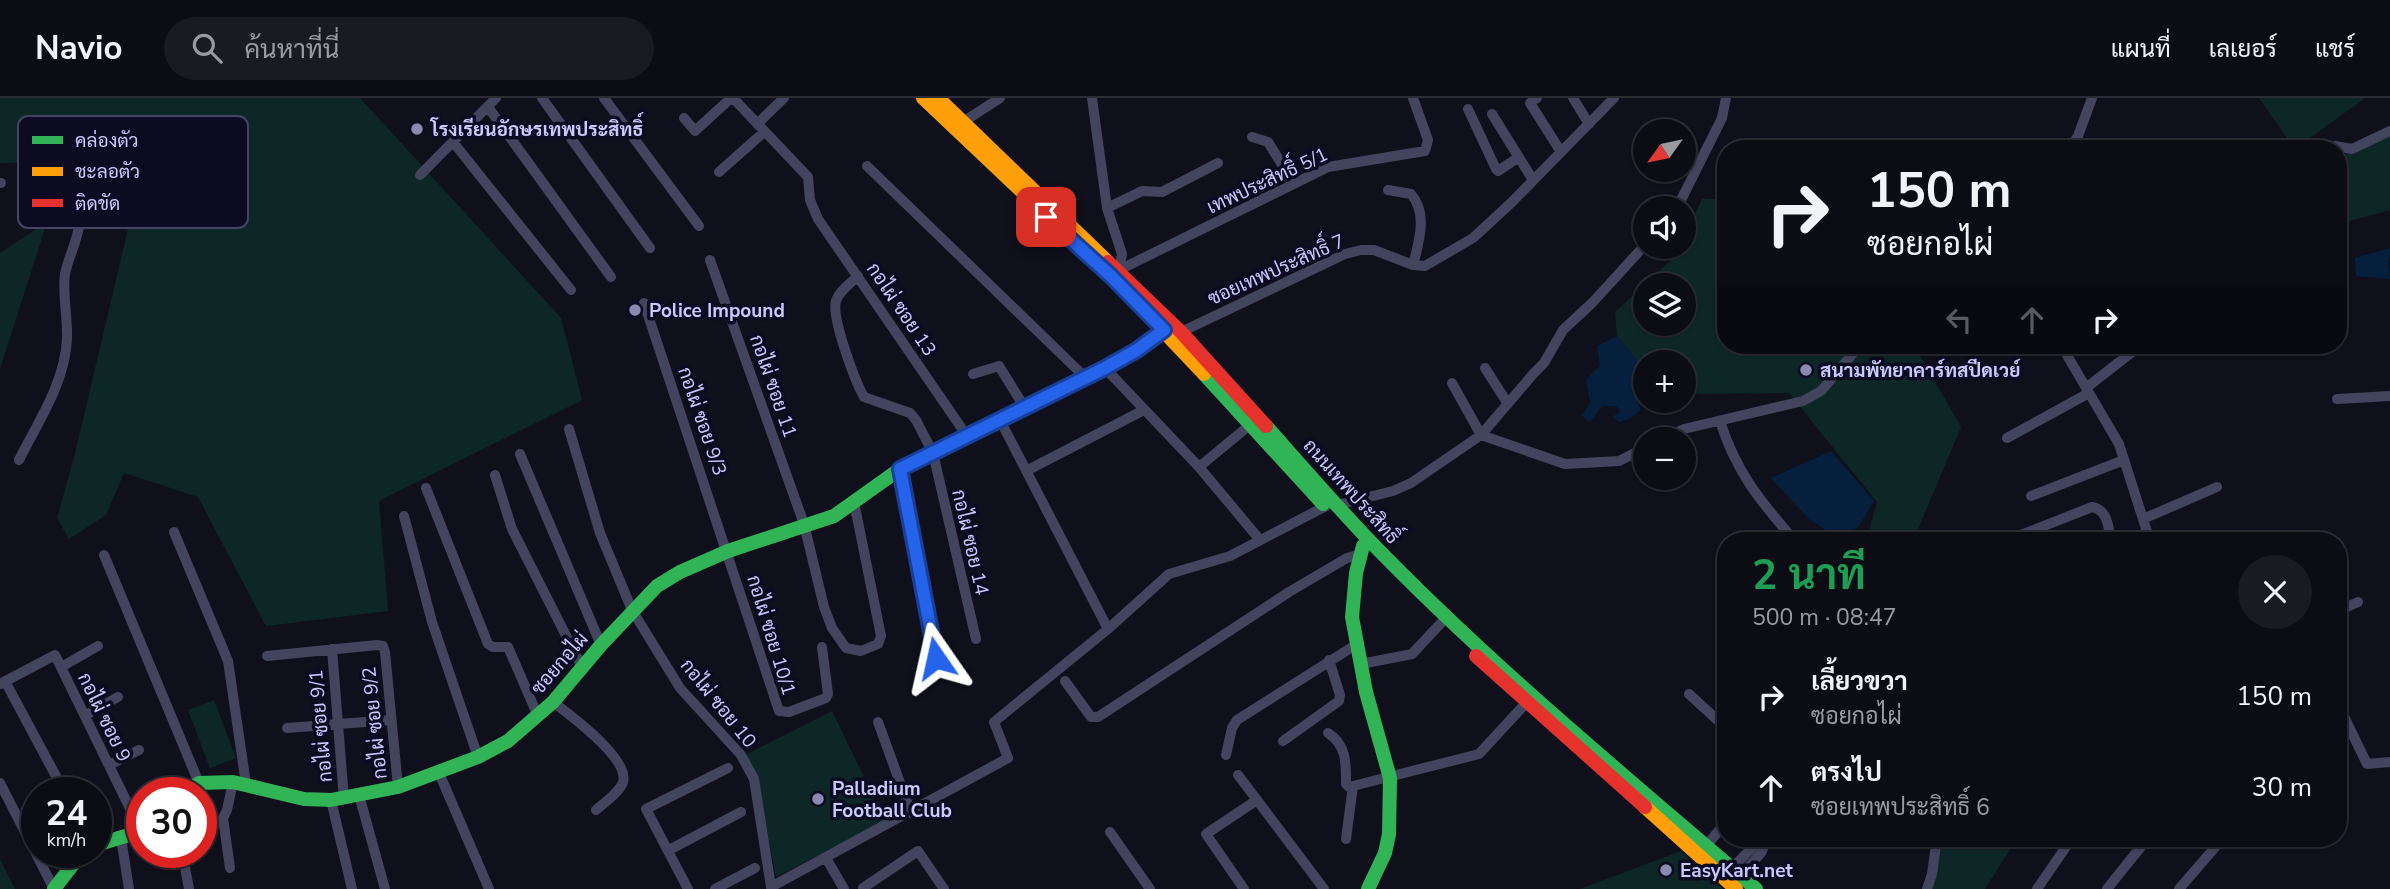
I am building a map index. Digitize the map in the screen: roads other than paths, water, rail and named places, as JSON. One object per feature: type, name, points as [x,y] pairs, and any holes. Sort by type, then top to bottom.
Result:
[{"type":"main road","name":"ถนนเทพประสิทธิ์","points":[[923,98],[1111,276],[1332,506]]},
{"type":"main road","name":"ถนนเทพประสิทธิ์","points":[[938,98],[1181,332],[1332,506],[1364,547],[1441,623],[1526,703],[1737,877],[1756,889]]},
{"type":"main road","points":[[1164,330],[1181,332]]},
{"type":"main road","name":"ซอยกอไผ่","points":[[217,783],[239,783],[304,799],[337,800],[398,787],[478,757],[508,741],[553,702],[632,610],[657,586],[680,572],[728,551],[834,516],[900,469],[933,453]]},
{"type":"main road","name":"ถนนเทพประสิทธิ์","points":[[1364,547],[1707,845],[1737,877]]},
{"type":"main road","points":[[1364,547],[1356,573],[1352,617],[1366,692],[1390,778],[1389,834],[1385,853],[1368,889]]},
{"type":"main road","points":[[112,841],[126,836]]},
{"type":"main road","points":[[54,889],[70,868]]},
{"type":"street","points":[[424,171],[496,98]]},
{"type":"street","points":[[542,98],[650,248]]},
{"type":"street","points":[[604,98],[699,226]]},
{"type":"street","points":[[684,118],[695,131],[732,98]]},
{"type":"street","name":"กอไผ่ ซอย 13","points":[[732,98],[808,177],[810,200],[818,219],[967,436]]},
{"type":"street","points":[[719,172],[761,128],[784,98]]},
{"type":"street","points":[[963,122],[1000,98]]},
{"type":"street","points":[[1092,98],[1107,208],[1122,254],[1119,270]]},
{"type":"street","name":"เทพประสิทธิ์ 5/1","points":[[1119,270],[1328,167],[1425,151],[1428,140],[1413,98]]},
{"type":"street","points":[[1537,98],[1530,103],[1561,152]]},
{"type":"street","points":[[1573,98],[1588,124]]},
{"type":"street","points":[[1388,190],[1411,194],[1419,208],[1421,226],[1413,265],[1425,266],[1473,238],[1614,98]]},
{"type":"street","points":[[1683,196],[1722,118],[1726,98]]},
{"type":"street","points":[[2075,140],[2092,98]]},
{"type":"street","points":[[488,107],[611,276]]},
{"type":"street","points":[[1468,109],[1498,171],[1518,157]]},
{"type":"street","points":[[1492,114],[1533,180]]},
{"type":"street","points":[[2347,148],[2352,149],[2390,131]]},
{"type":"street","points":[[1252,137],[1268,142],[1294,184]]},
{"type":"street","points":[[453,142],[571,290]]},
{"type":"street","points":[[1107,208],[1142,191],[1162,192],[1218,163]]},
{"type":"street","points":[[867,166],[1086,378]]},
{"type":"street","points":[[19,460],[56,386],[65,361],[68,312],[64,276],[79,228]]},
{"type":"street","name":"ซอยเทพประสิทธิ์ 7","points":[[1181,332],[1345,254],[1374,250],[1413,265]]},
{"type":"street","points":[[844,889],[826,858],[1008,758],[994,722],[1108,629],[1169,574],[1230,556],[1332,506],[1394,491],[1411,483],[1481,435],[1544,363],[1563,330],[1633,258]]},
{"type":"street","name":"กอไผ่ ซอย 11","points":[[710,260],[804,524],[824,607],[846,648],[861,651],[878,644],[881,636],[854,502]]},
{"type":"street","name":"กอไผ่ ซอย 14","points":[[858,276],[839,295],[835,307],[852,370],[861,393],[869,399],[910,413],[916,419],[933,453],[976,639]]},
{"type":"street","name":"กอไผ่ ซอย 9/3","points":[[644,303],[728,551]]},
{"type":"street","points":[[933,453],[1105,368],[1137,350],[1164,330]]},
{"type":"street","points":[[1693,427],[1802,401],[1821,391],[1852,354]]},
{"type":"street","points":[[2066,354],[2119,444],[2147,532]]},
{"type":"street","points":[[2007,438],[2087,391],[2130,354]]},
{"type":"street","points":[[973,374],[999,366],[1025,408]]},
{"type":"street","points":[[1105,368],[1199,467],[1260,540]]},
{"type":"street","points":[[1485,368],[1508,404]]},
{"type":"street","points":[[1452,383],[1481,435],[1565,464],[1619,461],[1633,454]]},
{"type":"street","points":[[2337,399],[2390,396]]},
{"type":"street","points":[[1026,471],[1144,410]]},
{"type":"street","points":[[1000,420],[1108,629]]},
{"type":"street","points":[[1720,421],[1728,446],[1744,478],[1788,532]]},
{"type":"street","points":[[1199,467],[1251,424]]},
{"type":"street","points":[[569,429],[600,533],[632,610]]},
{"type":"street","points":[[520,454],[601,645]]},
{"type":"street","points":[[2031,496],[2124,460]]},
{"type":"street","points":[[900,469],[936,658]]},
{"type":"street","points":[[495,475],[512,529],[582,667]]},
{"type":"street","points":[[2143,519],[2217,487]]},
{"type":"street","points":[[426,488],[488,644],[493,647],[508,647],[538,716]]},
{"type":"street","points":[[2029,532],[2092,507],[2101,510],[2105,515],[2109,532]]},
{"type":"street","points":[[404,516],[432,622],[478,757]]},
{"type":"street","points":[[174,532],[228,661],[239,783],[223,818],[230,868]]},
{"type":"street","points":[[1065,681],[1091,717],[1098,717],[1279,598],[1364,547]]},
{"type":"street","name":"กอไผ่ ซอย 10/1","points":[[728,551],[779,712],[789,712],[826,698],[828,694],[822,647]]},
{"type":"street","points":[[104,555],[196,777]]},
{"type":"street","points":[[2347,607],[2358,602]]},
{"type":"street","name":"กอไผ่ ซอย 10","points":[[632,610],[680,688],[741,755],[754,779],[771,887],[826,858]]},
{"type":"street","points":[[1361,664],[1412,654],[1441,623]]},
{"type":"street","points":[[1226,755],[1232,728],[1237,720],[1357,644]]},
{"type":"street","points":[[61,667],[97,646]]},
{"type":"street","name":"กอไผ่ ซอย 9/2","points":[[267,656],[383,646],[398,787]]},
{"type":"street","name":"กอไผ่ ซอย 9/1","points":[[332,649],[338,724],[337,800],[352,889]]},
{"type":"street","name":"กอไผ่ ซอย 9","points":[[3,683],[55,655],[126,799]]},
{"type":"street","points":[[1283,741],[1339,701],[1340,695],[1329,660]]},
{"type":"street","points":[[3,683],[56,777]]},
{"type":"street","points":[[1689,694],[1717,719]]},
{"type":"street","points":[[86,715],[118,697]]},
{"type":"street","points":[[553,702],[592,733],[623,771],[624,781],[620,787],[596,810]]},
{"type":"street","points":[[1328,733],[1337,740],[1343,751],[1346,759],[1346,784],[1349,787],[1479,754],[1526,703]]},
{"type":"street","points":[[288,728],[391,720]]},
{"type":"street","points":[[878,722],[911,813]]},
{"type":"street","points":[[2347,726],[2367,764],[2390,762]]},
{"type":"street","points":[[109,765],[139,750]]},
{"type":"street","points":[[688,889],[646,809],[728,768]]},
{"type":"street","points":[[439,773],[489,889]]},
{"type":"street","points":[[1238,775],[1324,889]]},
{"type":"street","points":[[0,783],[54,889]]},
{"type":"street","points":[[1346,839],[1353,786]]},
{"type":"street","points":[[359,795],[385,889]]},
{"type":"street","points":[[1244,889],[1206,834],[1256,800]]},
{"type":"street","points":[[669,850],[741,812]]},
{"type":"street","points":[[1110,832],[1150,889]]},
{"type":"street","points":[[1707,845],[1717,833]]},
{"type":"street","points":[[121,838],[128,889]]},
{"type":"street","points":[[1737,877],[1753,847]]},
{"type":"street","points":[[1927,889],[1936,847]]},
{"type":"street","points":[[2037,889],[2067,847]]},
{"type":"street","points":[[2107,889],[2141,847]]},
{"type":"street","points":[[2179,889],[2215,847]]},
{"type":"street","points":[[863,888],[918,851],[944,889]]},
{"type":"street","points":[[185,868],[189,889]]},
{"type":"street","points":[[715,889],[755,868]]},
{"type":"water","points":[[2390,248],[2390,279],[2356,276],[2355,258]]},
{"type":"water","points":[[1617,336],[1633,355],[1633,413],[1637,413],[1630,419],[1619,422],[1612,417],[1620,412],[1616,406],[1602,406],[1590,422],[1582,416],[1590,402],[1586,379],[1600,366],[1597,346]]},
{"type":"water","points":[[1831,451],[1874,501],[1858,528],[1849,531],[1829,532],[1809,519],[1771,478]]},
{"type":"place","name":"โรงเรียนอักษรเทพประสิทธิ์","points":[[417,129]]},
{"type":"place","name":"Police Impound","points":[[635,310]]},
{"type":"place","name":"สนามพัทยาคาร์ทสปีดเวย์","points":[[1806,370]]},
{"type":"place","name":"Palladium Football Club","points":[[818,799]]},
{"type":"place","name":"EasyKart.net","points":[[1666,870]]}]
